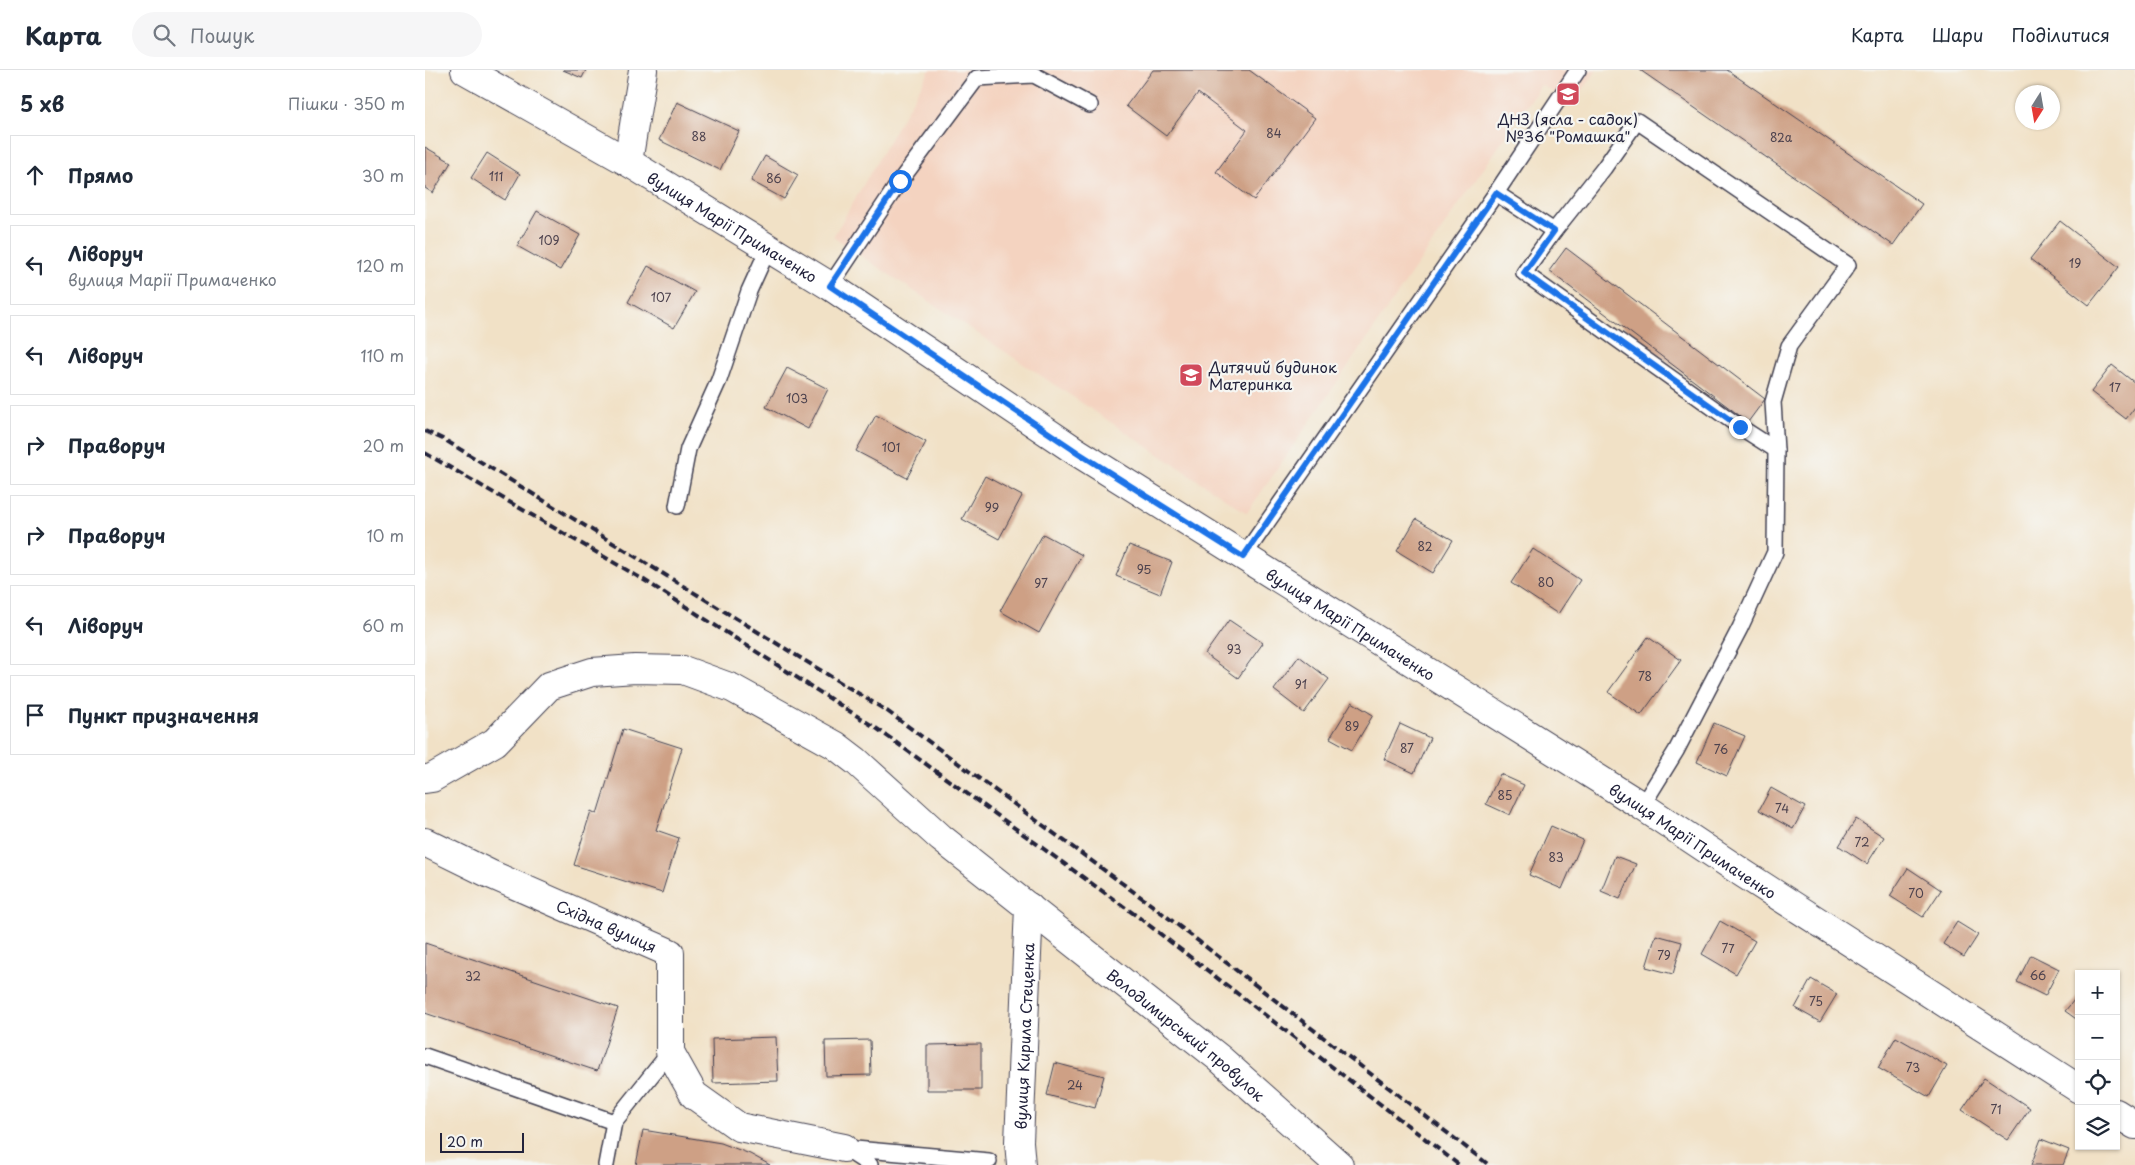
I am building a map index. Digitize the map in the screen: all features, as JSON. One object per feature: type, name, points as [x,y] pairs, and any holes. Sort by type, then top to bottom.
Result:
[{"type":"street","name":"вулиця Марії Примаченко","points":[[465,70],[628,162],[830,286],[1077,452],[1642,806],[1743,874],[2075,1086]]},
{"type":"street","points":[[628,162],[643,70]]},
{"type":"street","name":"Володимирський провулок","points":[[425,779],[432,778],[495,742],[549,686],[592,672],[635,669],[683,670],[732,688],[835,746],[856,761],[941,838],[1219,1058],[1339,1165]]},
{"type":"street","name":"Східна вулиця","points":[[425,842],[490,874],[670,953],[670,1052],[694,1095],[739,1127],[844,1148]]},
{"type":"street","name":"вулиця Кирила Стеценка","points":[[1021,1165],[1019,1142],[1029,907]]},
{"type":"street","points":[[2120,1116],[2135,1125]]},
{"type":"lane","points":[[1243,557],[1496,193],[1578,70]]},
{"type":"lane","points":[[830,286],[900,181],[977,78],[1034,75],[1090,105]]},
{"type":"lane","points":[[1642,806],[1681,742],[1740,628],[1775,552],[1776,450],[1773,402],[1789,346],[1848,265],[1637,120],[1604,168],[1554,231],[1524,273],[1740,427],[1776,450]]},
{"type":"lane","points":[[1496,193],[1554,231]]},
{"type":"lane","points":[[677,506],[688,448],[719,380],[749,291],[768,249]]},
{"type":"lane","points":[[606,1165],[614,1122],[670,1052]]},
{"type":"lane","points":[[425,1056],[614,1122]]},
{"type":"lane","points":[[844,1148],[989,1161]]},
{"type":"lane","points":[[844,1148],[870,1165]]},
{"type":"shaded area","name":"Дитячий будинок Материнка","points":[[930,70],[1597,70],[1573,103],[1541,85],[1247,513],[833,237]]},
{"type":"building","points":[[563,70],[586,70],[582,78]]},
{"type":"building","points":[[1153,70],[1249,70],[1315,118],[1254,200],[1216,172],[1247,130],[1198,93],[1166,136],[1126,106]]},
{"type":"building","points":[[1640,70],[1727,70],[1922,204],[1893,245]]},
{"type":"building","points":[[677,102],[739,131],[720,170],[659,140]]},
{"type":"building","points":[[425,147],[451,162],[433,193],[425,188]]},
{"type":"building","points":[[487,153],[520,174],[505,200],[471,178]]},
{"type":"building","points":[[765,156],[798,175],[784,199],[751,181]]},
{"type":"building","points":[[537,211],[580,235],[560,270],[517,246]]},
{"type":"building","points":[[2060,221],[2119,267],[2089,305],[2030,259]]},
{"type":"building","points":[[1566,248],[1765,399],[1748,422],[1549,271]]},
{"type":"building","points":[[648,266],[695,292],[674,328],[628,302]]},
{"type":"building","points":[[2112,365],[2135,383],[2135,407],[2126,419],[2091,392]]},
{"type":"building","points":[[787,368],[828,389],[808,429],[766,407]]},
{"type":"building","points":[[876,415],[926,442],[907,478],[856,451]]},
{"type":"building","points":[[985,476],[1022,496],[999,539],[962,519]]},
{"type":"building","points":[[1416,519],[1453,540],[1433,573],[1397,551]]},
{"type":"building","points":[[1043,534],[1082,555],[1039,633],[1000,611]]},
{"type":"building","points":[[1129,545],[1172,562],[1160,594],[1116,576]]},
{"type":"building","points":[[1533,549],[1580,580],[1558,614],[1511,583]]},
{"type":"building","points":[[1229,620],[1263,643],[1238,678],[1205,654]]},
{"type":"building","points":[[1648,637],[1681,660],[1641,715],[1608,692]]},
{"type":"building","points":[[1299,656],[1329,679],[1304,713],[1274,690]]},
{"type":"building","points":[[1352,702],[1373,715],[1352,750],[1330,738]]},
{"type":"building","points":[[1714,723],[1745,736],[1727,776],[1697,762]]},
{"type":"building","points":[[1400,724],[1430,738],[1414,773],[1384,759]]},
{"type":"building","points":[[623,729],[682,748],[656,830],[679,838],[662,893],[574,865],[591,811],[597,814]]},
{"type":"building","points":[[1500,774],[1524,785],[1510,815],[1486,804]]},
{"type":"building","points":[[1771,788],[1805,807],[1793,829],[1759,810]]},
{"type":"building","points":[[1856,819],[1884,837],[1867,864],[1839,846]]},
{"type":"building","points":[[1551,826],[1583,840],[1562,889],[1529,875]]},
{"type":"building","points":[[1615,856],[1636,864],[1620,899],[1601,891]]},
{"type":"building","points":[[1908,868],[1941,890],[1923,917],[1890,896]]},
{"type":"building","points":[[1720,921],[1755,941],[1736,974],[1702,954]]},
{"type":"building","points":[[1957,922],[1978,935],[1964,957],[1943,944]]},
{"type":"building","points":[[1656,935],[1682,942],[1673,974],[1646,967]]},
{"type":"building","points":[[425,943],[618,1008],[597,1071],[425,1013]]},
{"type":"building","points":[[2031,955],[2059,969],[2045,996],[2017,982]]},
{"type":"building","points":[[1811,979],[1837,994],[1820,1022],[1795,1008]]},
{"type":"building","points":[[2075,999],[2075,1018],[2065,1011]]},
{"type":"building","points":[[776,1037],[778,1081],[713,1083],[712,1039]]},
{"type":"building","points":[[1896,1037],[1947,1066],[1929,1097],[1878,1068]]},
{"type":"building","points":[[870,1040],[871,1075],[826,1076],[825,1041]]},
{"type":"building","points":[[981,1044],[981,1090],[927,1090],[927,1045]]},
{"type":"building","points":[[1055,1063],[1104,1076],[1095,1108],[1047,1095]]},
{"type":"building","points":[[1984,1078],[2030,1108],[2008,1140],[1962,1110]]},
{"type":"building","points":[[643,1130],[721,1143],[750,1154],[770,1165],[636,1165]]},
{"type":"building","points":[[2041,1139],[2069,1150],[2063,1165],[2031,1165]]},
{"type":"railway","points":[[425,431],[445,440],[887,711],[1149,903],[1489,1165]]},
{"type":"railway","points":[[425,453],[644,580],[876,728],[1141,919],[1459,1165]]},
{"type":"place","name":"ДНЗ (ясла - садок) №36 \"Ромашка\"","points":[[1568,94]]},
{"type":"place","name":"Дитячий будинок Материнка","points":[[1191,375]]},
{"type":"route","points":[[900,181],[830,286],[1077,452],[1243,557],[1496,193],[1554,231],[1524,273],[1740,427]]}]
